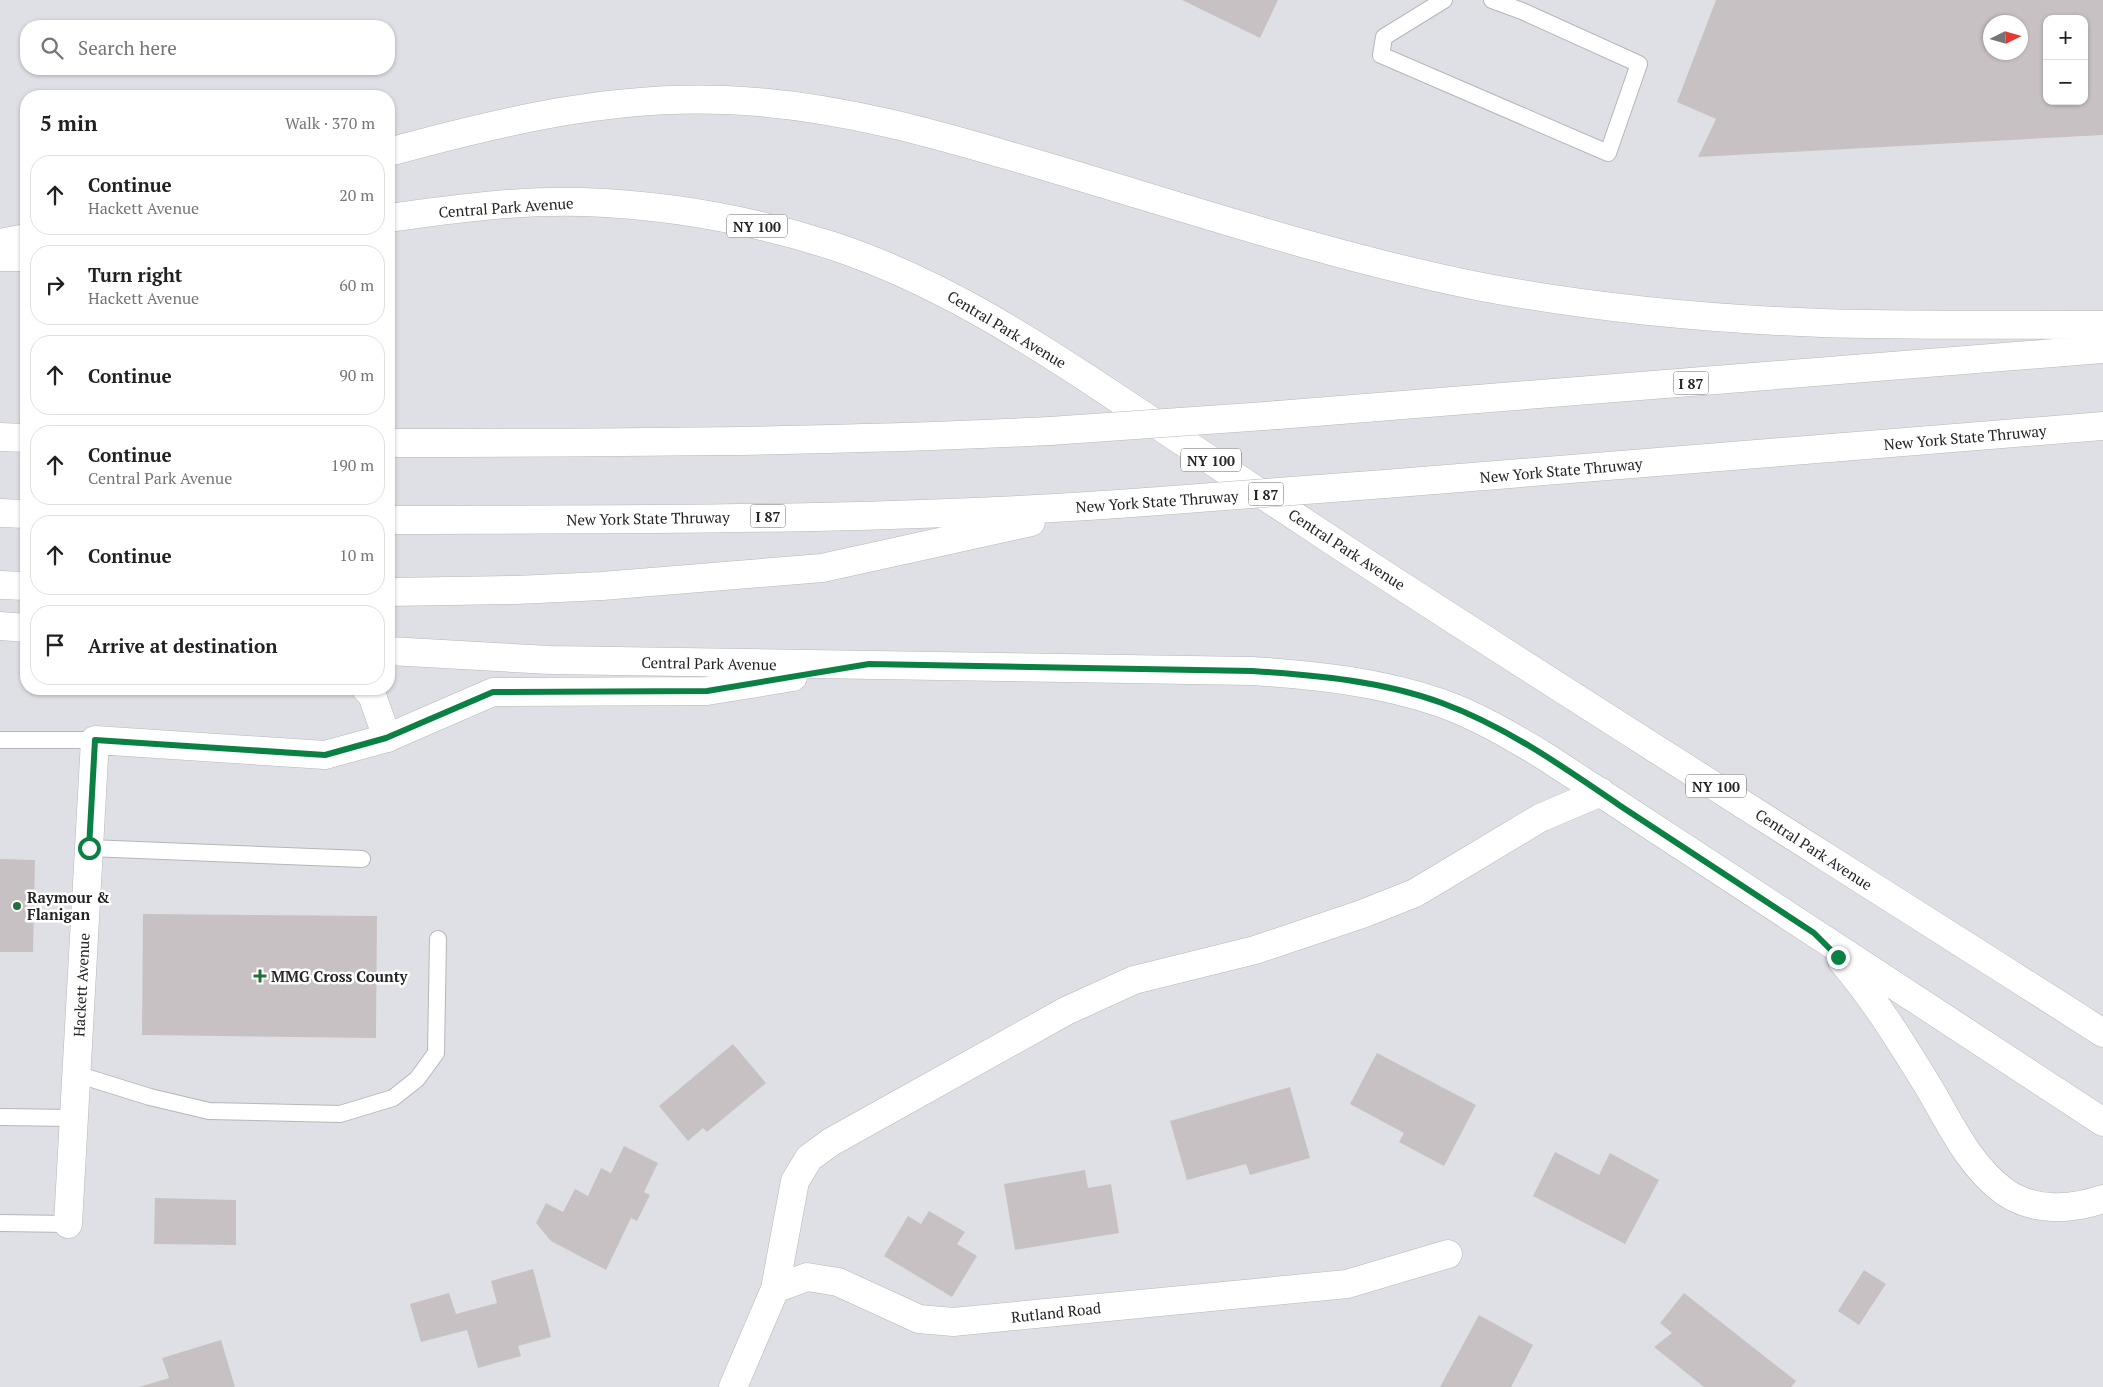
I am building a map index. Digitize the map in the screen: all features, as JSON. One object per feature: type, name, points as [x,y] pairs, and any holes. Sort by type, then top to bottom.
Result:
[{"type":"main road","points":[[395,150],[500,123],[559,111],[605,105],[669,100],[783,103],[840,112],[900,125],[1018,158],[1316,247],[1428,275],[1540,296],[1606,306],[1717,317],[1826,323],[2103,325]]},
{"type":"main road","name":"Central Park Avenue","points":[[395,217],[457,208],[521,203],[582,202],[648,207],[710,215],[833,246],[894,269],[950,294],[1004,325],[1330,539],[2103,1033]]},
{"type":"main road","points":[[0,243],[20,239]]},
{"type":"main road","points":[[0,257],[20,257]]},
{"type":"main road","name":"I 87","points":[[395,443],[718,441],[950,436],[1050,431],[1278,415],[2103,349]]},
{"type":"main road","name":"New York State Thruway","points":[[395,520],[588,519],[977,512],[1146,502],[1386,484],[2103,426]]},
{"type":"main road","points":[[0,437],[20,438]]},
{"type":"main road","points":[[395,592],[516,590],[602,586],[822,568],[1110,504]]},
{"type":"main road","points":[[0,513],[20,514]]},
{"type":"main road","points":[[0,585],[20,586]]},
{"type":"main road","points":[[0,626],[20,628]]},
{"type":"main road","name":"Central Park Avenue","points":[[395,652],[550,660],[1252,671],[1311,675],[1383,687],[1442,703],[1495,727],[1546,757],[2103,1122]]},
{"type":"main road","points":[[95,740],[325,755],[386,738],[493,692],[707,691],[869,664]]},
{"type":"main road","points":[[371,695],[386,738]]},
{"type":"main road","name":"Hackett Avenue","points":[[68,1224],[95,740]]},
{"type":"main road","points":[[733,1387],[774,1289],[795,1181],[809,1158],[831,1142],[1066,1011],[1134,980],[1255,950],[1362,914],[1406,896],[1540,818],[1600,792]]},
{"type":"main road","points":[[1814,933],[1862,984],[1883,1012],[1968,1153],[1984,1176],[2006,1193],[2028,1203],[2049,1208],[2086,1204],[2103,1199]]},
{"type":"main road","name":"Rutland Road","points":[[774,1289],[807,1277],[838,1282],[919,1318],[953,1322],[1346,1284],[1448,1254]]},
{"type":"lane","points":[[1444,0],[1384,37],[1381,55],[1608,153],[1639,64],[1524,6],[1492,0]]},
{"type":"lane","points":[[0,740],[95,740]]},
{"type":"lane","points":[[89,848],[362,858]]},
{"type":"lane","points":[[76,1074],[150,1097],[209,1111],[340,1114],[393,1098],[418,1079],[436,1053],[438,939]]},
{"type":"lane","points":[[0,1117],[74,1118]]},
{"type":"lane","points":[[0,1224],[68,1224]]},
{"type":"building","points":[[1182,0],[1278,0],[1260,38]]},
{"type":"building","points":[[1716,0],[2103,0],[2103,135],[1698,157],[1716,119],[1677,102]]},
{"type":"building","name":"Raymour & Flanigan","points":[[0,859],[35,860],[33,952],[0,952]]},
{"type":"building","name":"MMG Cross County","points":[[143,914],[377,916],[376,1038],[142,1035]]},
{"type":"building","points":[[733,1044],[766,1083],[707,1132],[703,1128],[688,1141],[659,1106]]},
{"type":"building","points":[[1377,1053],[1476,1105],[1444,1166],[1399,1142],[1404,1133],[1350,1104]]},
{"type":"building","points":[[1290,1087],[1310,1158],[1250,1175],[1246,1164],[1187,1180],[1170,1121]]},
{"type":"building","points":[[624,1146],[658,1163],[644,1192],[650,1195],[637,1221],[631,1218],[606,1270],[551,1241],[536,1223],[546,1203],[563,1212],[575,1189],[588,1196],[601,1168],[611,1173]]},
{"type":"building","points":[[1555,1152],[1599,1175],[1610,1153],[1659,1180],[1625,1244],[1533,1196]]},
{"type":"building","points":[[1085,1170],[1088,1188],[1111,1184],[1119,1233],[1015,1250],[1004,1184]]},
{"type":"building","points":[[155,1198],[236,1200],[236,1245],[154,1244]]},
{"type":"building","points":[[929,1211],[965,1232],[957,1244],[977,1256],[952,1297],[884,1256],[908,1216],[921,1224]]},
{"type":"building","points":[[533,1269],[551,1337],[518,1346],[521,1356],[478,1368],[467,1330],[421,1342],[410,1304],[449,1293],[456,1314],[497,1303],[491,1281]]},
{"type":"building","points":[[1864,1270],[1886,1284],[1859,1325],[1838,1311]]},
{"type":"building","points":[[1684,1293],[1796,1381],[1791,1387],[1704,1387],[1654,1347],[1672,1333],[1660,1323]]},
{"type":"building","points":[[1479,1315],[1533,1345],[1511,1387],[1440,1387]]},
{"type":"building","points":[[221,1340],[235,1387],[139,1387],[169,1378],[162,1358]]},
{"type":"place","name":"Raymour & Flanigan","points":[[17,906]]},
{"type":"place","name":"MMG Cross County","points":[[260,976]]},
{"type":"route","points":[[89,848],[95,740],[325,755],[386,738],[493,692],[707,691],[869,664],[1252,671],[1311,675],[1383,687],[1442,703],[1495,727],[1546,757],[1814,933],[1838,957]]}]
